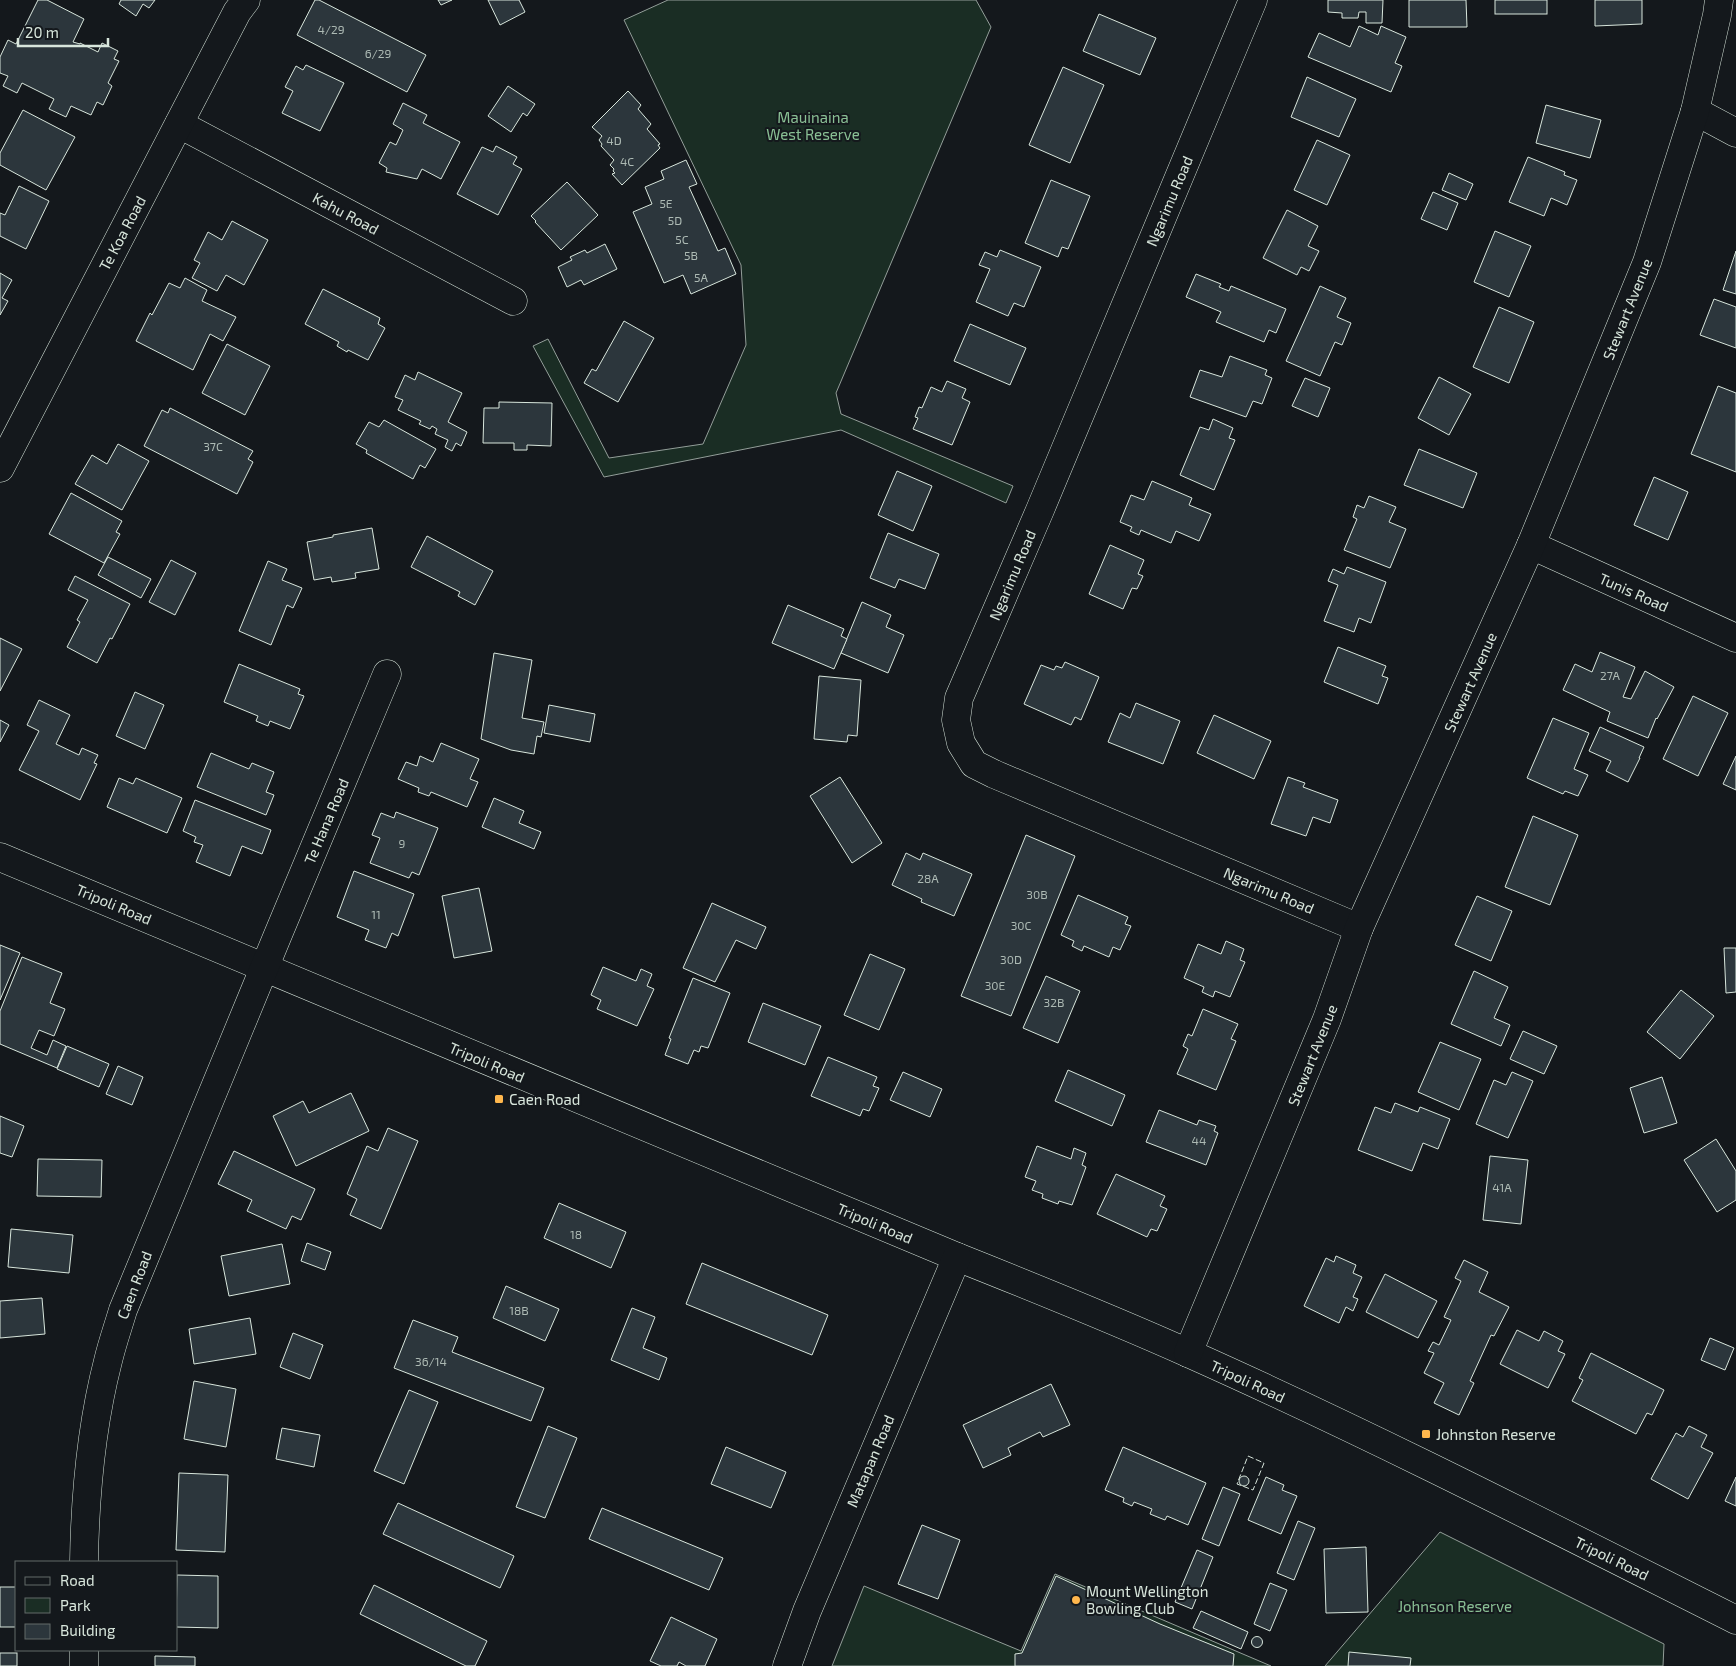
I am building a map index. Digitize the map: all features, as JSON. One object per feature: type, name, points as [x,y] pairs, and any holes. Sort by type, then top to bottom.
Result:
[{"type":"street","name":"Te Koa Road","points":[[0,468],[237,12],[246,0]]},
{"type":"street","name":"Ngarimu Road","points":[[1253,0],[1040,510],[959,698],[956,720],[961,743],[974,764],[1360,928]]},
{"type":"street","name":"Stewart Avenue","points":[[1188,1353],[1327,1019],[1360,928],[1531,545],[1647,262],[1695,111],[1719,0]]},
{"type":"street","points":[[1695,111],[1736,133]]},
{"type":"street","name":"Kahu Road","points":[[179,124],[513,301]]},
{"type":"street","name":"Tunis Road","points":[[1531,545],[1736,638]]},
{"type":"street","name":"Te Hana Road","points":[[265,967],[387,674]]},
{"type":"street","name":"Tripoli Road","points":[[0,857],[1188,1353],[1351,1430],[1736,1620]]},
{"type":"street","name":"Caen Road","points":[[84,1561],[85,1516],[97,1412],[108,1361],[120,1319],[265,967]]},
{"type":"street","name":"Matapan Road","points":[[786,1666],[957,1257]]},
{"type":"street","points":[[84,1651],[84,1666]]},
{"type":"green space","name":"Mauinaina West Reserve","points":[[668,0],[976,0],[991,27],[836,393],[841,414],[1013,486],[1006,503],[841,430],[604,477],[533,346],[548,339],[609,458],[703,444],[746,345],[741,265],[624,20]]},
{"type":"green space","name":"Johnson Reserve","points":[[1440,1532],[1664,1644],[1663,1666],[1325,1666]]},
{"type":"green space","points":[[1055,1574],[1271,1666],[832,1666],[864,1586],[1021,1651]]},
{"type":"building","points":[[38,0],[47,0],[84,19],[73,42],[80,43],[98,52],[102,43],[118,51],[114,59],[119,61],[108,83],[112,86],[103,105],[97,102],[91,115],[71,106],[66,117],[49,109],[54,99],[22,83],[17,93],[3,86],[8,76],[0,73],[0,57],[8,40],[16,44]]},
{"type":"building","points":[[121,0],[155,0],[149,8],[143,4],[136,16],[119,4]]},
{"type":"building","points":[[315,0],[319,0],[426,55],[407,92],[297,35]]},
{"type":"building","points":[[438,0],[452,0],[441,5]]},
{"type":"building","points":[[488,0],[519,0],[525,12],[500,25]]},
{"type":"building","points":[[1328,0],[1383,0],[1382,23],[1366,23],[1366,12],[1359,12],[1358,18],[1342,18],[1342,13],[1328,12]]},
{"type":"building","points":[[1409,0],[1466,0],[1467,27],[1409,27]]},
{"type":"building","points":[[1495,0],[1547,0],[1547,14],[1495,14]]},
{"type":"building","points":[[1595,0],[1642,0],[1642,24],[1595,26]]},
{"type":"building","points":[[1099,14],[1156,38],[1140,75],[1083,51]]},
{"type":"building","points":[[1359,26],[1378,35],[1381,26],[1406,37],[1395,63],[1402,66],[1391,92],[1308,57],[1319,33],[1350,47]]},
{"type":"building","points":[[306,65],[344,83],[320,131],[282,113],[293,91],[285,87],[296,66],[303,70]]},
{"type":"building","points":[[1063,67],[1104,85],[1070,163],[1029,145]]},
{"type":"building","points":[[1307,77],[1356,99],[1339,137],[1291,117]]},
{"type":"building","points":[[508,86],[535,104],[527,116],[523,113],[511,132],[488,116]]},
{"type":"building","points":[[628,91],[641,105],[638,109],[651,124],[647,129],[660,144],[658,145],[660,148],[622,185],[612,174],[615,173],[610,165],[614,160],[601,146],[602,144],[599,140],[602,136],[592,127]]},
{"type":"building","points":[[403,103],[427,115],[423,123],[460,142],[441,179],[422,169],[417,179],[386,172],[387,168],[379,163],[390,142],[396,145],[403,130],[393,124]]},
{"type":"building","points":[[1546,105],[1601,120],[1590,158],[1536,143]]},
{"type":"building","points":[[23,110],[75,137],[46,190],[0,165],[0,153]]},
{"type":"building","points":[[1317,140],[1350,155],[1327,205],[1294,190]]},
{"type":"building","points":[[496,146],[517,157],[513,164],[522,169],[498,215],[457,194],[482,147],[493,152]]},
{"type":"building","points":[[1528,157],[1565,172],[1564,175],[1577,180],[1567,205],[1551,198],[1544,216],[1509,202]]},
{"type":"building","points":[[686,160],[697,184],[689,187],[718,251],[725,248],[736,274],[691,294],[683,275],[664,283],[633,212],[652,204],[645,187],[664,179],[661,171]]},
{"type":"building","points":[[1449,173],[1473,184],[1466,200],[1442,190]]},
{"type":"building","points":[[1051,180],[1090,196],[1068,249],[1062,247],[1058,257],[1025,243]]},
{"type":"building","points":[[567,182],[598,215],[561,250],[531,216]]},
{"type":"building","points":[[19,186],[49,201],[26,249],[0,236],[0,213],[5,215]]},
{"type":"building","points":[[1433,192],[1458,203],[1447,230],[1421,219]]},
{"type":"building","points":[[1287,210],[1318,226],[1308,246],[1319,251],[1309,271],[1301,267],[1297,275],[1263,258]]},
{"type":"building","points":[[232,221],[268,240],[244,285],[226,275],[217,291],[192,278],[200,263],[194,260],[208,232],[222,240]]},
{"type":"building","points":[[1495,231],[1531,246],[1509,297],[1474,282]]},
{"type":"building","points":[[605,244],[617,269],[584,285],[581,280],[567,287],[558,267],[572,260],[570,257],[585,250],[587,253]]},
{"type":"building","points":[[1000,250],[1041,267],[1024,307],[1014,303],[1008,316],[976,302],[990,269],[979,265],[985,252],[997,257]]},
{"type":"building","points":[[1736,251],[1736,294],[1723,290]]},
{"type":"building","points":[[0,273],[12,280],[2,298],[8,301],[0,315]]},
{"type":"building","points":[[1196,274],[1221,284],[1219,287],[1229,291],[1231,286],[1286,309],[1276,333],[1269,330],[1264,342],[1216,322],[1221,312],[1186,297]]},
{"type":"building","points":[[185,278],[207,290],[202,301],[236,317],[223,341],[210,334],[193,370],[136,341],[150,313],[152,315],[169,283],[180,288]]},
{"type":"building","points":[[1320,286],[1346,298],[1337,317],[1351,323],[1342,345],[1335,342],[1320,376],[1286,361]]},
{"type":"building","points":[[323,289],[380,318],[378,324],[385,328],[368,360],[348,350],[347,352],[337,346],[339,342],[305,324]]},
{"type":"building","points":[[1714,299],[1736,307],[1736,348],[1700,335]]},
{"type":"building","points":[[1499,307],[1534,322],[1509,383],[1473,367]]},
{"type":"building","points":[[624,321],[654,338],[618,402],[584,383],[592,369],[596,371]]},
{"type":"building","points":[[970,324],[1026,348],[1010,385],[954,361]]},
{"type":"building","points":[[227,344],[270,366],[245,415],[202,393]]},
{"type":"building","points":[[1230,356],[1267,370],[1265,375],[1272,378],[1262,404],[1253,401],[1246,417],[1190,397],[1200,370],[1222,377]]},
{"type":"building","points":[[418,372],[462,393],[448,422],[467,432],[461,446],[456,443],[452,451],[445,447],[448,440],[435,434],[437,429],[432,426],[430,429],[419,424],[421,421],[398,410],[403,400],[395,397],[405,375],[415,380]]},
{"type":"building","points":[[1439,377],[1471,394],[1449,435],[1418,418]]},
{"type":"building","points":[[1305,378],[1330,388],[1318,417],[1292,406]]},
{"type":"building","points":[[947,381],[966,389],[962,398],[970,402],[952,445],[913,429],[918,418],[915,417],[919,407],[922,408],[931,387],[942,392]]},
{"type":"building","points":[[1718,386],[1736,393],[1736,472],[1691,454]]},
{"type":"building","points":[[499,402],[552,403],[551,446],[527,445],[527,450],[514,450],[514,443],[483,443],[484,408],[499,408]]},
{"type":"building","points":[[170,408],[253,451],[248,459],[253,462],[237,494],[144,446],[162,410],[168,413]]},
{"type":"building","points":[[1213,419],[1233,428],[1229,438],[1235,440],[1214,490],[1180,475],[1200,427],[1209,430]]},
{"type":"building","points":[[384,420],[436,449],[425,468],[420,465],[413,479],[366,453],[367,450],[356,444],[369,422],[379,427]]},
{"type":"building","points":[[118,444],[149,461],[122,510],[75,484],[92,455],[107,464]]},
{"type":"building","points":[[1419,449],[1477,473],[1463,508],[1404,485]]},
{"type":"building","points":[[897,471],[932,486],[913,531],[878,515]]},
{"type":"building","points":[[1654,477],[1688,492],[1668,540],[1634,525]]},
{"type":"building","points":[[1152,481],[1192,498],[1189,505],[1211,514],[1199,541],[1176,531],[1171,543],[1141,530],[1139,535],[1130,531],[1132,527],[1120,522],[1131,495],[1144,500]]},
{"type":"building","points":[[71,493],[122,521],[116,532],[120,534],[104,563],[49,534]]},
{"type":"building","points":[[1369,496],[1396,507],[1389,522],[1406,529],[1390,568],[1344,550],[1357,519],[1353,517],[1357,505],[1364,508]]},
{"type":"building","points":[[372,528],[379,569],[355,573],[356,578],[332,582],[331,577],[314,580],[307,542]]},
{"type":"building","points":[[888,533],[939,554],[925,589],[899,579],[895,588],[870,578]]},
{"type":"building","points":[[427,536],[493,571],[475,605],[458,596],[460,592],[411,567]]},
{"type":"building","points":[[1110,545],[1144,560],[1138,574],[1143,576],[1137,589],[1132,588],[1123,609],[1089,594]]},
{"type":"building","points":[[108,557],[151,579],[141,598],[98,575]]},
{"type":"building","points":[[171,560],[196,573],[175,615],[149,602]]},
{"type":"building","points":[[268,561],[287,569],[282,580],[302,588],[293,608],[287,605],[271,645],[239,631]]},
{"type":"building","points":[[1347,567],[1386,582],[1371,623],[1359,618],[1354,632],[1324,621],[1338,585],[1328,581],[1333,569],[1344,574]]},
{"type":"building","points":[[75,576],[130,604],[97,663],[67,647],[80,622],[77,620],[88,600],[68,590]]},
{"type":"building","points":[[862,602],[891,615],[886,627],[904,635],[888,673],[841,653]]},
{"type":"building","points":[[788,605],[844,629],[841,636],[847,639],[834,669],[772,643]]},
{"type":"building","points":[[0,638],[22,649],[0,691]]},
{"type":"building","points":[[1338,647],[1386,666],[1382,676],[1388,678],[1378,704],[1324,682]]},
{"type":"building","points":[[1600,652],[1635,667],[1623,697],[1631,699],[1645,671],[1674,687],[1656,718],[1648,738],[1607,721],[1610,712],[1563,690],[1575,664],[1592,672]]},
{"type":"building","points":[[494,653],[532,660],[522,718],[544,722],[541,737],[537,736],[534,754],[511,750],[481,739]]},
{"type":"building","points":[[1065,662],[1099,677],[1081,720],[1075,717],[1071,725],[1024,704],[1041,665],[1054,670],[1056,666],[1062,668]]},
{"type":"building","points":[[239,664],[300,689],[298,694],[304,696],[290,729],[270,721],[268,726],[256,721],[258,716],[224,702]]},
{"type":"building","points":[[819,676],[861,680],[857,736],[848,735],[847,742],[814,739]]},
{"type":"building","points":[[135,692],[164,705],[145,749],[116,736]]},
{"type":"building","points":[[1693,696],[1728,713],[1698,776],[1663,759]]},
{"type":"building","points":[[39,700],[70,715],[56,744],[79,755],[82,748],[98,755],[94,763],[97,764],[80,800],[19,770],[39,731],[27,725]]},
{"type":"building","points":[[1136,703],[1180,721],[1163,764],[1108,742],[1120,713],[1130,718]]},
{"type":"building","points":[[549,705],[595,714],[590,742],[544,733]]},
{"type":"building","points":[[1214,715],[1271,741],[1254,779],[1197,753]]},
{"type":"building","points":[[1553,718],[1589,733],[1574,769],[1588,775],[1578,796],[1565,791],[1563,794],[1527,778]]},
{"type":"building","points":[[0,720],[9,725],[0,742]]},
{"type":"building","points":[[1600,727],[1644,747],[1628,782],[1606,771],[1611,761],[1589,751]]},
{"type":"building","points":[[441,743],[479,759],[470,779],[478,782],[467,807],[431,792],[429,796],[418,792],[419,788],[398,779],[406,762],[417,766],[420,756],[433,762]]},
{"type":"building","points":[[211,753],[249,769],[252,763],[274,772],[266,792],[274,795],[266,815],[197,787]]},
{"type":"building","points":[[1736,756],[1736,790],[1723,784]]},
{"type":"building","points":[[840,777],[882,843],[852,863],[810,796]]},
{"type":"building","points":[[1288,777],[1305,783],[1303,787],[1338,800],[1330,823],[1313,817],[1306,836],[1271,824]]},
{"type":"building","points":[[119,778],[133,784],[136,778],[182,798],[167,833],[107,807]]},
{"type":"building","points":[[494,798],[524,811],[519,823],[541,832],[534,849],[482,827]]},
{"type":"building","points":[[195,800],[271,830],[262,854],[242,846],[230,876],[196,862],[203,845],[194,842],[196,837],[183,831]]},
{"type":"building","points":[[396,812],[438,828],[419,875],[412,872],[409,878],[370,863],[380,838],[372,835],[381,813],[394,818]]},
{"type":"building","points":[[1533,816],[1578,835],[1550,905],[1505,887]]},
{"type":"building","points":[[1026,835],[1075,856],[1011,1016],[961,996]]},
{"type":"building","points":[[906,853],[920,860],[923,853],[972,874],[954,916],[921,902],[922,899],[892,885]]},
{"type":"building","points":[[354,871],[414,894],[398,936],[392,933],[386,948],[365,940],[369,930],[337,917]]},
{"type":"building","points":[[479,888],[492,951],[454,958],[442,896]]},
{"type":"building","points":[[1078,895],[1128,917],[1125,924],[1131,926],[1120,950],[1113,947],[1109,957],[1084,946],[1082,951],[1072,946],[1074,941],[1061,935]]},
{"type":"building","points":[[1477,896],[1512,911],[1491,961],[1455,945]]},
{"type":"building","points":[[712,903],[766,927],[756,949],[736,940],[715,982],[683,968]]},
{"type":"building","points":[[1226,941],[1244,949],[1240,960],[1245,962],[1230,997],[1215,991],[1213,997],[1202,992],[1204,987],[1184,978],[1198,944],[1221,954]]},
{"type":"building","points":[[0,945],[20,953],[0,1000]]},
{"type":"building","points":[[1724,948],[1736,948],[1736,992],[1726,993]]},
{"type":"building","points":[[870,954],[905,969],[879,1030],[844,1015]]},
{"type":"building","points":[[22,957],[62,973],[50,1003],[65,1009],[54,1036],[39,1030],[31,1048],[47,1055],[53,1040],[66,1046],[57,1068],[0,1044],[0,1011]]},
{"type":"building","points":[[603,967],[636,981],[641,969],[652,974],[647,986],[654,989],[637,1026],[597,1009],[601,1000],[591,995]]},
{"type":"building","points":[[1474,971],[1508,987],[1494,1018],[1510,1025],[1501,1046],[1451,1024]]},
{"type":"building","points":[[1046,976],[1080,991],[1058,1043],[1023,1028]]},
{"type":"building","points":[[693,978],[730,993],[708,1048],[701,1046],[699,1052],[694,1050],[688,1064],[665,1055],[671,1039],[669,1038]]},
{"type":"building","points":[[1681,990],[1714,1016],[1680,1059],[1647,1032]]},
{"type":"building","points":[[763,1003],[821,1026],[805,1065],[748,1042]]},
{"type":"building","points":[[1203,1009],[1238,1024],[1231,1039],[1236,1041],[1216,1090],[1177,1074],[1188,1049],[1183,1046],[1188,1034],[1192,1036]]},
{"type":"building","points":[[1523,1031],[1557,1046],[1544,1074],[1510,1059]]},
{"type":"building","points":[[1440,1042],[1481,1059],[1459,1110],[1418,1092]]},
{"type":"building","points":[[67,1046],[109,1064],[99,1087],[57,1069]]},
{"type":"building","points":[[828,1057],[877,1077],[873,1086],[879,1088],[869,1111],[863,1109],[860,1116],[811,1096]]},
{"type":"building","points":[[118,1066],[143,1077],[132,1105],[106,1094]]},
{"type":"building","points":[[1068,1070],[1125,1095],[1112,1126],[1055,1101]]},
{"type":"building","points":[[903,1072],[942,1089],[930,1117],[890,1100]]},
{"type":"building","points":[[1512,1072],[1533,1081],[1508,1138],[1476,1124],[1494,1080],[1506,1085]]},
{"type":"building","points":[[1662,1077],[1677,1123],[1644,1133],[1630,1088]]},
{"type":"building","points":[[351,1093],[369,1131],[296,1166],[273,1116],[303,1101],[309,1113]]},
{"type":"building","points":[[1395,1103],[1418,1112],[1420,1107],[1450,1119],[1438,1149],[1423,1143],[1412,1171],[1358,1150],[1375,1107],[1391,1113]]},
{"type":"building","points":[[1159,1110],[1197,1125],[1199,1120],[1216,1126],[1214,1131],[1218,1133],[1206,1165],[1146,1142]]},
{"type":"building","points":[[0,1116],[24,1126],[12,1157],[0,1153]]},
{"type":"building","points":[[388,1128],[418,1141],[381,1229],[350,1215],[357,1199],[347,1194],[367,1146],[378,1151]]},
{"type":"building","points":[[1716,1139],[1736,1171],[1736,1200],[1717,1212],[1684,1160]]},
{"type":"building","points":[[1037,1146],[1071,1159],[1074,1148],[1086,1153],[1082,1165],[1086,1167],[1072,1205],[1059,1201],[1058,1204],[1042,1198],[1043,1194],[1032,1190],[1036,1181],[1025,1177]]},
{"type":"building","points":[[234,1151],[315,1189],[301,1220],[292,1216],[286,1229],[247,1211],[252,1200],[218,1184]]},
{"type":"building","points":[[1490,1156],[1528,1160],[1521,1224],[1483,1220]]},
{"type":"building","points":[[38,1159],[102,1160],[101,1197],[37,1196]]},
{"type":"building","points":[[1116,1174],[1165,1196],[1160,1206],[1167,1209],[1157,1231],[1151,1229],[1147,1237],[1097,1214]]},
{"type":"building","points":[[559,1203],[626,1232],[611,1268],[544,1238]]},
{"type":"building","points":[[11,1229],[73,1235],[69,1273],[8,1267]]},
{"type":"building","points":[[307,1243],[331,1252],[325,1270],[301,1261]]},
{"type":"building","points":[[282,1244],[290,1284],[229,1296],[221,1256]]},
{"type":"building","points":[[1336,1256],[1356,1265],[1353,1273],[1362,1277],[1353,1297],[1358,1299],[1353,1311],[1346,1307],[1339,1323],[1304,1306],[1326,1258],[1334,1262]]},
{"type":"building","points":[[1464,1260],[1488,1272],[1479,1292],[1509,1307],[1494,1336],[1491,1335],[1470,1381],[1474,1383],[1459,1415],[1434,1403],[1444,1383],[1424,1373],[1434,1353],[1428,1351],[1433,1342],[1439,1345],[1451,1320],[1444,1317],[1461,1281],[1455,1278]]},
{"type":"building","points":[[702,1263],[828,1315],[812,1355],[686,1304]]},
{"type":"building","points":[[1385,1274],[1437,1301],[1418,1338],[1366,1312]]},
{"type":"building","points":[[506,1286],[559,1309],[545,1341],[493,1318]]},
{"type":"building","points":[[42,1298],[45,1334],[0,1338],[0,1301]]},
{"type":"building","points":[[632,1308],[655,1317],[643,1348],[667,1358],[659,1380],[611,1360]]},
{"type":"building","points":[[250,1318],[256,1354],[194,1364],[189,1329]]},
{"type":"building","points":[[413,1320],[458,1337],[452,1352],[544,1388],[531,1421],[394,1368]]},
{"type":"building","points":[[1517,1330],[1539,1341],[1544,1331],[1563,1341],[1558,1351],[1565,1354],[1548,1388],[1500,1364]]},
{"type":"building","points":[[293,1333],[323,1345],[310,1379],[280,1367]]},
{"type":"building","points":[[1710,1338],[1734,1348],[1725,1370],[1701,1360]]},
{"type":"building","points":[[1591,1353],[1664,1390],[1652,1415],[1647,1413],[1636,1434],[1572,1401],[1583,1380],[1579,1378]]},
{"type":"building","points":[[194,1381],[236,1389],[226,1447],[184,1439]]},
{"type":"building","points":[[1051,1384],[1070,1425],[1043,1437],[1040,1432],[1008,1448],[1011,1455],[983,1468],[963,1425]]},
{"type":"building","points":[[409,1390],[438,1402],[404,1484],[374,1471]]},
{"type":"building","points":[[548,1426],[577,1438],[545,1518],[516,1507]]},
{"type":"building","points":[[1689,1426],[1707,1435],[1701,1447],[1713,1453],[1688,1499],[1651,1479],[1676,1433],[1683,1437]]},
{"type":"building","points":[[282,1428],[320,1435],[314,1467],[276,1459]]},
{"type":"building","points":[[726,1447],[786,1472],[771,1508],[711,1484]]},
{"type":"building","points":[[1123,1447],[1206,1483],[1188,1525],[1167,1516],[1165,1520],[1150,1514],[1152,1509],[1134,1502],[1132,1506],[1123,1502],[1124,1498],[1105,1490]]},
{"type":"building","points":[[179,1473],[228,1475],[225,1552],[176,1550]]},
{"type":"building","points":[[1244,1476],[1249,1481],[1244,1486],[1239,1481]]},
{"type":"building","points":[[1266,1477],[1284,1485],[1282,1490],[1297,1496],[1281,1534],[1248,1520]]},
{"type":"building","points":[[1736,1477],[1736,1506],[1725,1501]]},
{"type":"building","points":[[1223,1487],[1240,1494],[1219,1546],[1202,1539]]},
{"type":"building","points":[[398,1503],[514,1556],[500,1588],[383,1534]]},
{"type":"building","points":[[602,1508],[723,1558],[709,1590],[589,1539]]},
{"type":"building","points":[[1298,1521],[1315,1528],[1294,1580],[1277,1573]]},
{"type":"building","points":[[922,1525],[960,1540],[938,1599],[898,1584]]},
{"type":"building","points":[[1366,1547],[1368,1612],[1326,1613],[1324,1549]]},
{"type":"building","points":[[1197,1550],[1213,1557],[1192,1609],[1175,1602]]},
{"type":"building","points":[[178,1575],[218,1576],[218,1628],[178,1627]]},
{"type":"building","name":"Mount Wellington Bowling Club","points":[[1056,1576],[1160,1624],[1234,1654],[1233,1666],[1015,1666],[1015,1654],[1022,1653]]},
{"type":"building","points":[[1270,1583],[1287,1590],[1270,1631],[1254,1624]]},
{"type":"building","points":[[374,1585],[487,1641],[475,1666],[466,1666],[360,1614]]},
{"type":"building","points":[[0,1587],[15,1587],[15,1627],[0,1627]]},
{"type":"building","points":[[1201,1611],[1248,1632],[1241,1649],[1193,1628]]},
{"type":"building","points":[[671,1617],[717,1639],[705,1666],[686,1666],[679,1662],[677,1666],[661,1666],[650,1661]]},
{"type":"building","points":[[1257,1636],[1263,1642],[1257,1648],[1251,1642]]},
{"type":"building","points":[[1349,1652],[1411,1658],[1410,1666],[1348,1666]]},
{"type":"building","points":[[0,1653],[17,1653],[17,1666],[0,1666]]},
{"type":"building","points":[[155,1656],[195,1657],[195,1666],[155,1666]]},
{"type":"fence","points":[[1248,1456],[1264,1463],[1253,1490],[1237,1484],[1248,1456]]},
{"type":"place","name":"Caen Road","points":[[499,1099]]},
{"type":"place","name":"Johnston Reserve","points":[[1426,1434]]},
{"type":"place","name":"Mount Wellington Bowling Club","points":[[1076,1600]]}]
